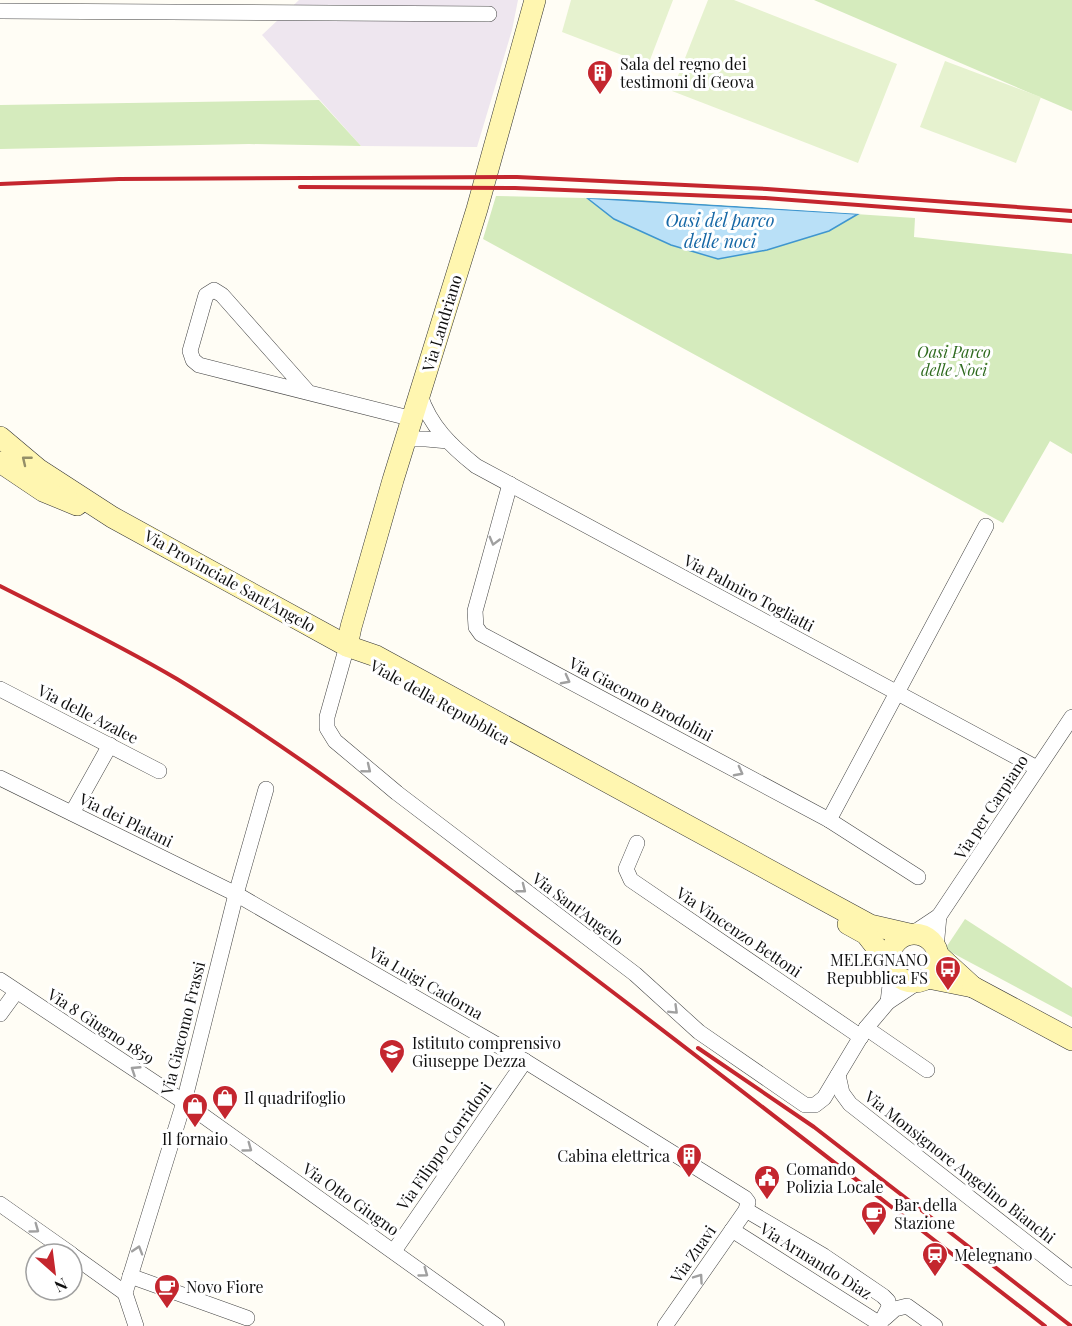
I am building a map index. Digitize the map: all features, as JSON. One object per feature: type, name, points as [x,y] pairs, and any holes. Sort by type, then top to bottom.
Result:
[{"type":"street","name":"Via Landriano","points":[[347,646],[406,439],[477,209],[535,0]]},
{"type":"street","points":[[0,11],[83,5],[231,5],[443,7],[489,14]]},
{"type":"street","points":[[308,392],[219,292],[214,290],[206,295],[190,347],[190,355],[195,362],[203,366],[412,419]]},
{"type":"street","name":"Via Palmiro Togliatti","points":[[420,395],[430,419],[448,441],[476,466],[1037,768]]},
{"type":"street","name":"Via Provinciale Sant'Angelo","points":[[0,437],[38,469],[112,517],[347,646]]},
{"type":"street","points":[[406,439],[448,441]]},
{"type":"street","name":"Via Provinciale Sant'Angelo","points":[[0,462],[50,494],[112,517]]},
{"type":"street","name":"Via Giacomo Brodolini","points":[[510,484],[475,611],[476,627],[481,634],[829,820],[918,877]]},
{"type":"street","points":[[829,820],[987,526]]},
{"type":"street","name":"Via Sant'Angelo","points":[[347,646],[327,715],[327,728],[333,738],[357,761],[555,915],[635,974],[699,1032],[805,1105],[815,1105],[822,1100],[835,1079]]},
{"type":"street","name":"Viale della Repubblica","points":[[347,646],[376,656],[870,925],[926,937],[972,987],[1072,1040]]},
{"type":"street","name":"Viale della Repubblica","points":[[347,646],[364,661],[866,934],[897,976],[905,981],[923,980],[972,987]]},
{"type":"street","name":"Via delle Azalee","points":[[0,689],[159,771]]},
{"type":"street","name":"Via per Carpiano","points":[[911,934],[939,916],[1072,717]]},
{"type":"street","points":[[72,813],[110,745]]},
{"type":"street","name":"Via dei Platani","points":[[0,778],[236,894]]},
{"type":"street","name":"Via Giacomo Frassi","points":[[125,1293],[184,1102],[236,894],[266,789]]},
{"type":"street","name":"Via Vincenzo Bettoni","points":[[637,843],[626,865],[626,874],[631,880],[863,1032],[927,1070]]},
{"type":"street","name":"Via Luigi Cadorna","points":[[236,894],[525,1061],[740,1194],[747,1206]]},
{"type":"street","name":"Via per Carpiano","points":[[937,951],[939,916]]},
{"type":"street","points":[[888,1002],[892,946],[897,940],[911,934]]},
{"type":"street","points":[[835,1079],[863,1032],[888,1002],[935,971],[937,951]]},
{"type":"street","name":"Via 8 Giugno 1859","points":[[0,980],[184,1102]]},
{"type":"street","points":[[0,1014],[16,992]]},
{"type":"street","name":"Via Filippo Corridoni","points":[[394,1251],[525,1061]]},
{"type":"street","name":"Via Monsignore Angelino Bianchi","points":[[835,1079],[850,1104],[1072,1278]]},
{"type":"street","name":"Via Otto Giugno","points":[[184,1102],[498,1326]]},
{"type":"street","points":[[0,1204],[53,1242]]},
{"type":"street","name":"Via Zuavi","points":[[665,1326],[747,1206]]},
{"type":"street","name":"Via Armando Diaz","points":[[732,1230],[880,1325],[889,1310],[889,1304],[885,1298],[747,1206]]},
{"type":"street","points":[[84,1264],[125,1293],[136,1326]]},
{"type":"street","points":[[130,1276],[247,1318]]},
{"type":"street","points":[[880,1325],[891,1311],[907,1306],[935,1326]]},
{"type":"shaded area","points":[[299,0],[518,0],[512,30],[477,147],[361,146],[262,35]]},
{"type":"green space","points":[[571,0],[673,0],[648,65],[562,32]]},
{"type":"green space","points":[[708,0],[734,0],[897,64],[858,163],[672,91]]},
{"type":"green space","points":[[814,0],[1072,0],[1072,111]]},
{"type":"green space","points":[[945,61],[1041,97],[1016,163],[920,127]]},
{"type":"green space","points":[[319,100],[361,146],[249,144],[0,149],[0,105]]},
{"type":"green space","name":"Oasi Parco delle Noci","points":[[496,196],[628,199],[915,218],[914,237],[1072,254],[1072,454],[1050,441],[1003,523],[483,239]]},
{"type":"green space","points":[[965,919],[1072,988],[1072,1017],[945,949]]},
{"type":"water","name":"Oasi del parco delle noci","points":[[587,198],[858,214],[829,231],[767,250],[718,259],[671,245],[614,219]]},
{"type":"pier","points":[[587,195],[859,211],[861,214],[584,198]]},
{"type":"railway","points":[[0,184],[119,179],[517,177],[767,189],[1072,211]]},
{"type":"railway","points":[[300,187],[515,188],[765,198],[1072,221]]},
{"type":"railway","points":[[0,586],[155,666],[225,709],[318,772],[409,838],[733,1084],[1045,1326]]},
{"type":"railway","points":[[698,1048],[814,1127],[1071,1326]]},
{"type":"place","name":"Sala del regno dei testimoni di Geova","points":[[600,96]]},
{"type":"place","name":"MELEGNANO Repubblica FS","points":[[948,992]]},
{"type":"place","name":"Istituto comprensivo Giuseppe Dezza","points":[[392,1075]]},
{"type":"place","name":"Il quadrifoglio","points":[[225,1121]]},
{"type":"place","name":"Il fornaio","points":[[195,1129]]},
{"type":"place","name":"Cabina elettrica","points":[[689,1179]]},
{"type":"place","name":"Comando Polizia Locale","points":[[767,1201]]},
{"type":"place","name":"Bar della Stazione","points":[[874,1237]]},
{"type":"place","name":"Melegnano","points":[[935,1278]]},
{"type":"place","name":"Novo Fiore","points":[[167,1310]]}]
